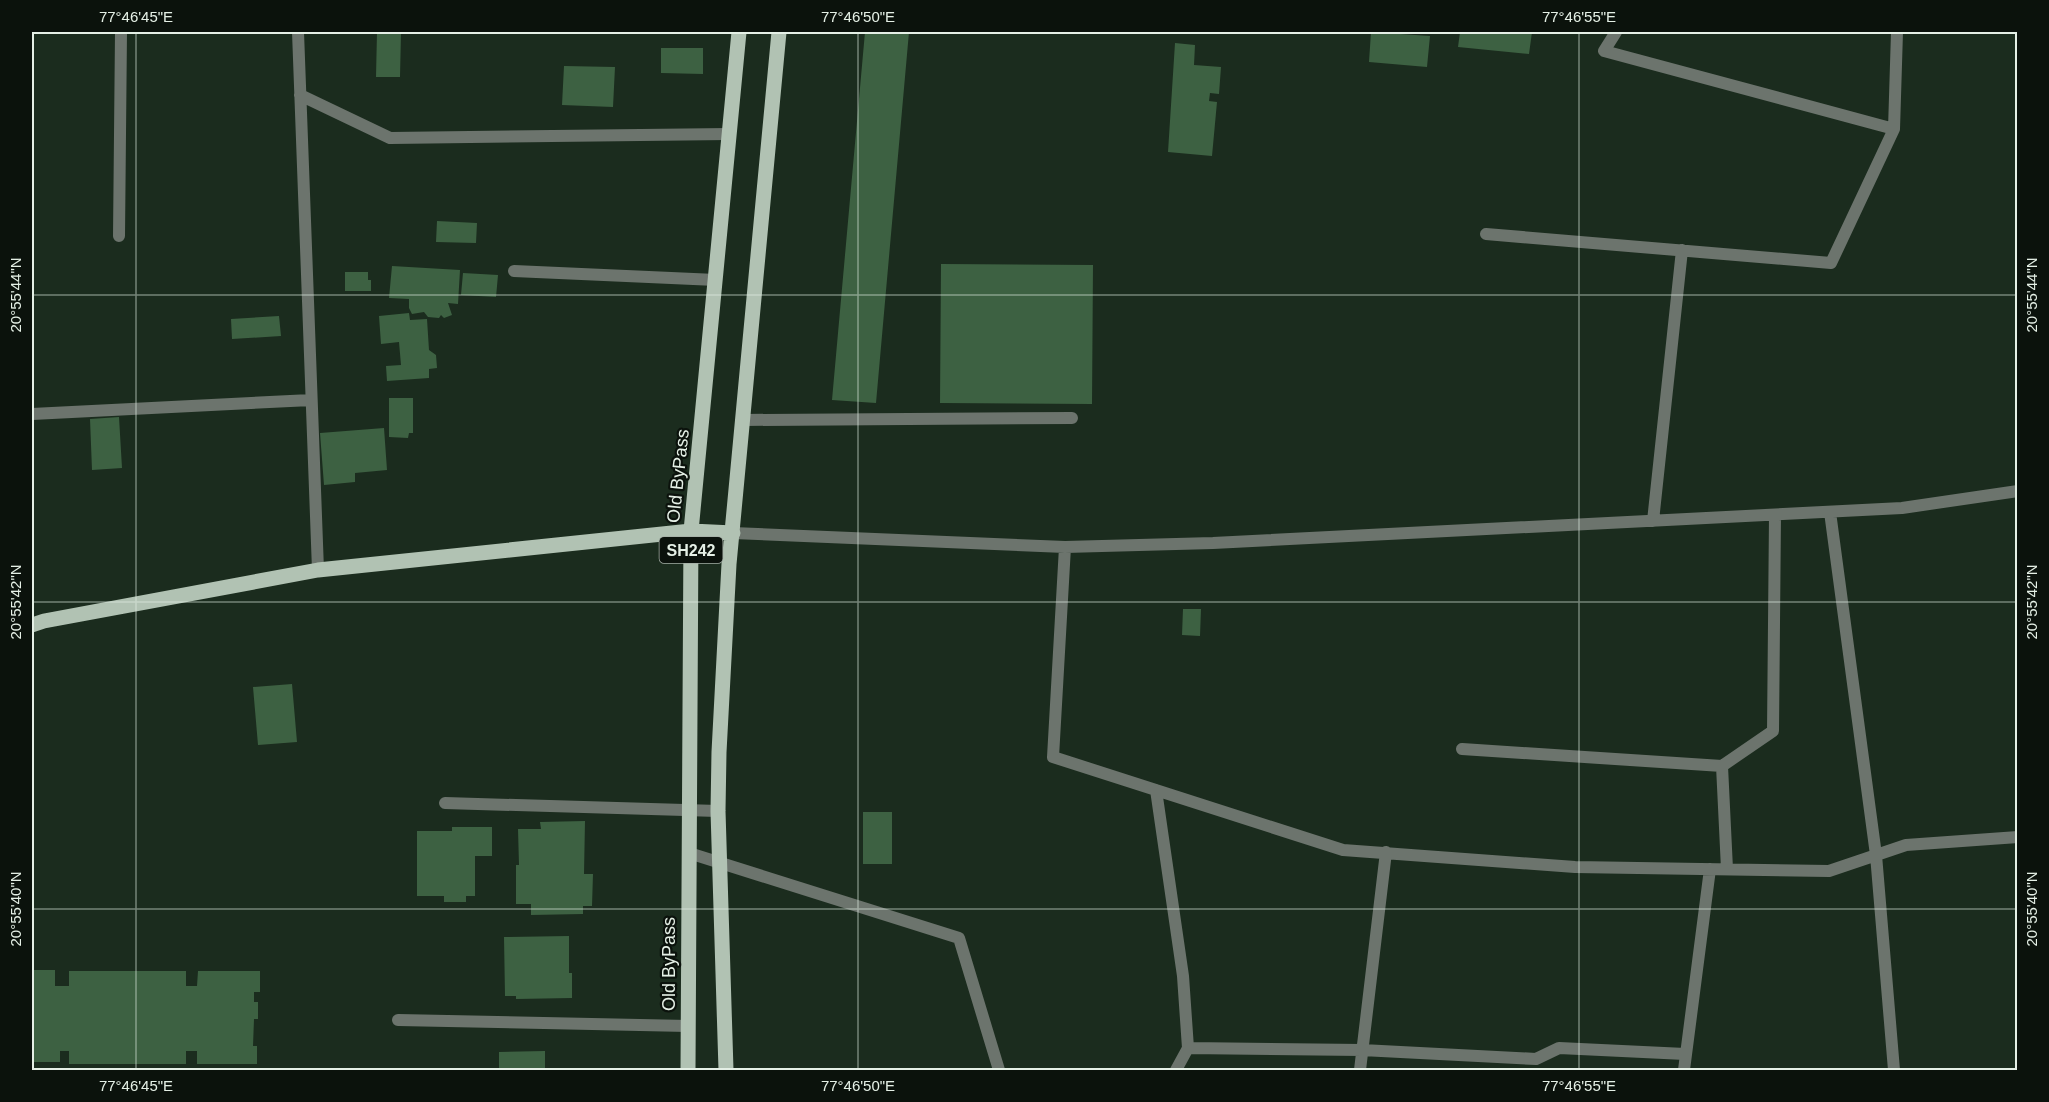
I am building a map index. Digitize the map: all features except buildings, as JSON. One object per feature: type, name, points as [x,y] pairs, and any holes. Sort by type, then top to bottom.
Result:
[{"type":"main road","name":"Old ByPass","points":[[688,1071],[691,531],[739,32]]},
{"type":"main road","points":[[726,1071],[718,811],[719,752],[729,564],[779,32]]},
{"type":"main road","points":[[32,625],[318,570],[691,531],[733,533]]},
{"type":"street","points":[[119,236],[121,32]]},
{"type":"street","points":[[298,32],[318,570]]},
{"type":"street","points":[[1616,32],[1604,51],[1894,129]]},
{"type":"street","points":[[1486,234],[1831,263],[1894,129],[1897,32]]},
{"type":"street","points":[[300,95],[390,138],[729,134]]},
{"type":"street","points":[[1653,521],[1682,250]]},
{"type":"street","points":[[514,271],[716,280]]},
{"type":"street","points":[[32,414],[311,399]]},
{"type":"street","points":[[743,420],[1072,418]]},
{"type":"street","points":[[733,533],[1065,547],[1213,543],[1902,508],[2018,491]]},
{"type":"street","points":[[1830,512],[1876,855],[1894,1071]]},
{"type":"street","points":[[1462,749],[1722,766],[1773,731],[1776,514]]},
{"type":"street","points":[[1065,547],[1053,757],[1343,850],[1575,867],[1829,871],[1906,845],[2018,837]]},
{"type":"street","points":[[1722,766],[1727,869]]},
{"type":"street","points":[[1156,790],[1183,976],[1188,1048],[1176,1071]]},
{"type":"street","points":[[445,803],[718,811]]},
{"type":"street","points":[[1360,1071],[1386,852]]},
{"type":"street","points":[[689,853],[959,938],[999,1071]]},
{"type":"street","points":[[1684,1071],[1710,869]]},
{"type":"street","points":[[398,1020],[688,1026]]},
{"type":"street","points":[[1188,1048],[1362,1050],[1536,1059],[1559,1048],[1685,1054]]}]
